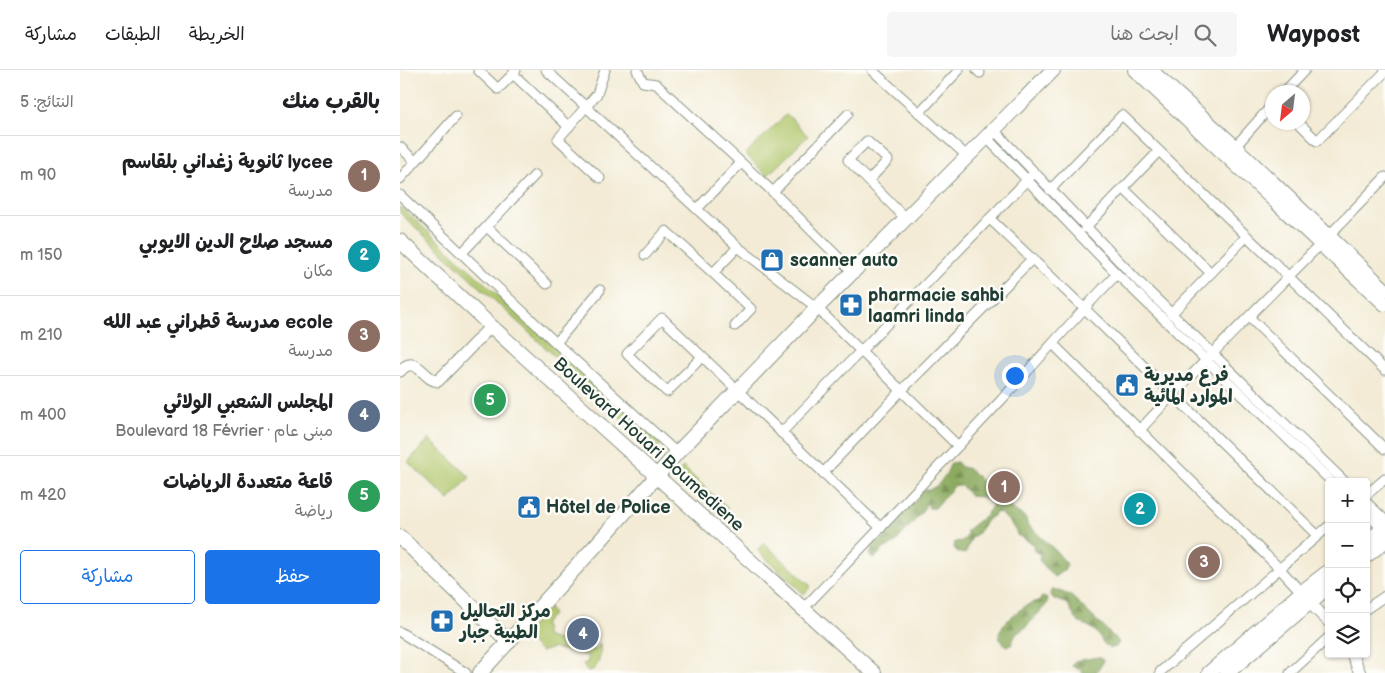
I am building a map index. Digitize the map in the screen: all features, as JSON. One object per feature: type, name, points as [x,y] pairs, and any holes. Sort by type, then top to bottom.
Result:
[{"type":"main road","points":[[480,673],[677,452],[1053,70]]},
{"type":"main road","points":[[1135,70],[1231,151]]},
{"type":"main road","points":[[1150,70],[1231,151],[1325,240],[1385,304]]},
{"type":"main road","name":"Boulevard Houari Boumediene","points":[[400,240],[491,326],[874,673]]},
{"type":"main road","points":[[1325,240],[1385,290]]},
{"type":"main road","points":[[1370,539],[1385,530]]},
{"type":"main road","points":[[1370,551],[1385,530]]},
{"type":"main road","points":[[400,537],[509,642]]},
{"type":"main road","points":[[1227,673],[1306,597],[1325,576]]},
{"type":"main road","points":[[1209,673],[1306,597],[1325,588]]},
{"type":"street","points":[[478,70],[498,89],[514,72],[569,127]]},
{"type":"street","points":[[546,70],[738,247],[817,308],[958,446]]},
{"type":"street","points":[[600,178],[558,138],[597,94],[602,85],[605,70]]},
{"type":"street","points":[[637,70],[643,82],[656,84],[773,192],[854,272]]},
{"type":"street","points":[[872,70],[968,157]]},
{"type":"street","points":[[1291,85],[1305,70]]},
{"type":"street","points":[[919,113],[955,71]]},
{"type":"street","points":[[1306,130],[1317,141],[1385,72]]},
{"type":"street","points":[[1231,151],[1265,112]]},
{"type":"street","points":[[773,192],[848,114]]},
{"type":"street","points":[[1050,190],[1122,115],[1385,370]]},
{"type":"street","points":[[400,179],[456,116]]},
{"type":"street","points":[[990,133],[1034,173],[1085,228],[1171,314],[1209,357],[1328,478]]},
{"type":"street","points":[[990,133],[1026,180],[1117,274],[1280,420],[1341,478]]},
{"type":"street","points":[[869,180],[888,160],[867,140],[848,160],[906,219]]},
{"type":"street","points":[[400,147],[415,162]]},
{"type":"street","points":[[1085,228],[1159,151]]},
{"type":"street","points":[[697,209],[741,163]]},
{"type":"street","points":[[781,433],[1034,173]]},
{"type":"street","points":[[462,253],[535,175]]},
{"type":"street","points":[[1139,431],[1172,394],[1385,177]]},
{"type":"street","points":[[1123,188],[1211,273]]},
{"type":"street","points":[[400,195],[556,343],[677,452]]},
{"type":"street","points":[[990,218],[1317,535]]},
{"type":"street","points":[[486,227],[547,284]]},
{"type":"street","points":[[645,255],[666,231],[751,308],[735,326]]},
{"type":"street","points":[[1171,314],[1247,236]]},
{"type":"street","points":[[712,273],[738,247]]},
{"type":"street","points":[[823,473],[900,391],[1033,258]]},
{"type":"street","points":[[802,609],[881,528],[1117,274]]},
{"type":"street","points":[[556,343],[600,290]]},
{"type":"street","points":[[1249,317],[1385,449]]},
{"type":"street","points":[[702,356],[667,392],[627,354],[662,318],[702,356],[781,433],[881,528]]},
{"type":"street","points":[[400,371],[404,366],[410,364],[416,366],[431,379],[438,381],[491,326]]},
{"type":"street","points":[[1053,344],[1280,569],[1325,618]]},
{"type":"street","points":[[1370,492],[1385,479]]},
{"type":"street","points":[[1370,508],[1385,530]]},
{"type":"street","points":[[1370,517],[1385,530]]},
{"type":"street","points":[[1160,672],[1325,529]]},
{"type":"street","points":[[1370,606],[1385,596]]},
{"type":"street","points":[[400,632],[466,673]]},
{"type":"street","points":[[1290,673],[1325,641]]},
{"type":"street","points":[[1354,658],[1360,673]]},
{"type":"street","points":[[1299,665],[1307,673]]},
{"type":"green space","points":[[787,114],[808,136],[767,176],[745,154]]},
{"type":"green space","points":[[400,206],[661,444],[656,450],[400,213]]},
{"type":"green space","points":[[429,439],[470,477],[449,500],[408,462]]},
{"type":"green space","points":[[957,462],[961,467],[972,471],[1005,503],[1026,518],[1027,524],[1067,564],[1064,570],[1054,577],[1039,560],[1040,554],[1034,551],[1033,544],[1017,535],[1009,522],[998,512],[988,519],[977,534],[972,537],[965,554],[959,553],[954,548],[955,542],[962,541],[967,536],[967,530],[986,515],[993,505],[982,497],[970,496],[962,486],[955,485],[935,508],[929,508],[927,502],[922,512],[894,544],[883,549],[875,558],[870,555],[872,547],[881,534],[908,509],[921,492],[938,485],[951,463]]},
{"type":"green space","points":[[683,467],[728,509],[721,516],[676,474]]},
{"type":"green space","points":[[764,543],[811,586],[804,594],[757,550]]},
{"type":"green space","points":[[1053,589],[1070,595],[1119,642],[1116,647],[1110,648],[1107,646],[1095,631],[1077,620],[1068,604],[1054,599],[1050,594]]},
{"type":"green space","points":[[1042,597],[1048,599],[1046,605],[1026,627],[1016,634],[1011,645],[1007,646],[999,637],[1003,626],[1020,610]]},
{"type":"green space","points":[[549,608],[553,615],[544,624],[547,637],[595,650],[600,644],[599,661],[592,670],[588,672],[583,664],[588,662],[588,656],[553,648],[541,652],[525,637],[526,632]]},
{"type":"green space","points":[[1099,657],[1104,661],[1096,673],[1081,673],[1082,671],[1072,666],[1075,661]]},
{"type":"place","name":"scanner auto","points":[[772,260]]},
{"type":"place","name":"pharmacie sahbi laamri linda","points":[[851,305]]},
{"type":"place","name":"فرع مديرية الموارد المائية","points":[[1127,385]]},
{"type":"place","name":"قاعة متعددة الرياضات","points":[[490,400]]},
{"type":"place","name":"lycee ثانوية زغداني بلقاسم","points":[[1004,487]]},
{"type":"place","name":"Hôtel de Police","points":[[529,507]]},
{"type":"place","name":"مسجد صلاح الدين الايوبي","points":[[1140,509]]},
{"type":"place","name":"ecole مدرسة قطراني عبد الله","points":[[1204,562]]},
{"type":"place","name":"مركز التحاليل الطبية جبار","points":[[442,621]]},
{"type":"place","name":"المجلس الشعبي الولائي","points":[[583,634]]}]
